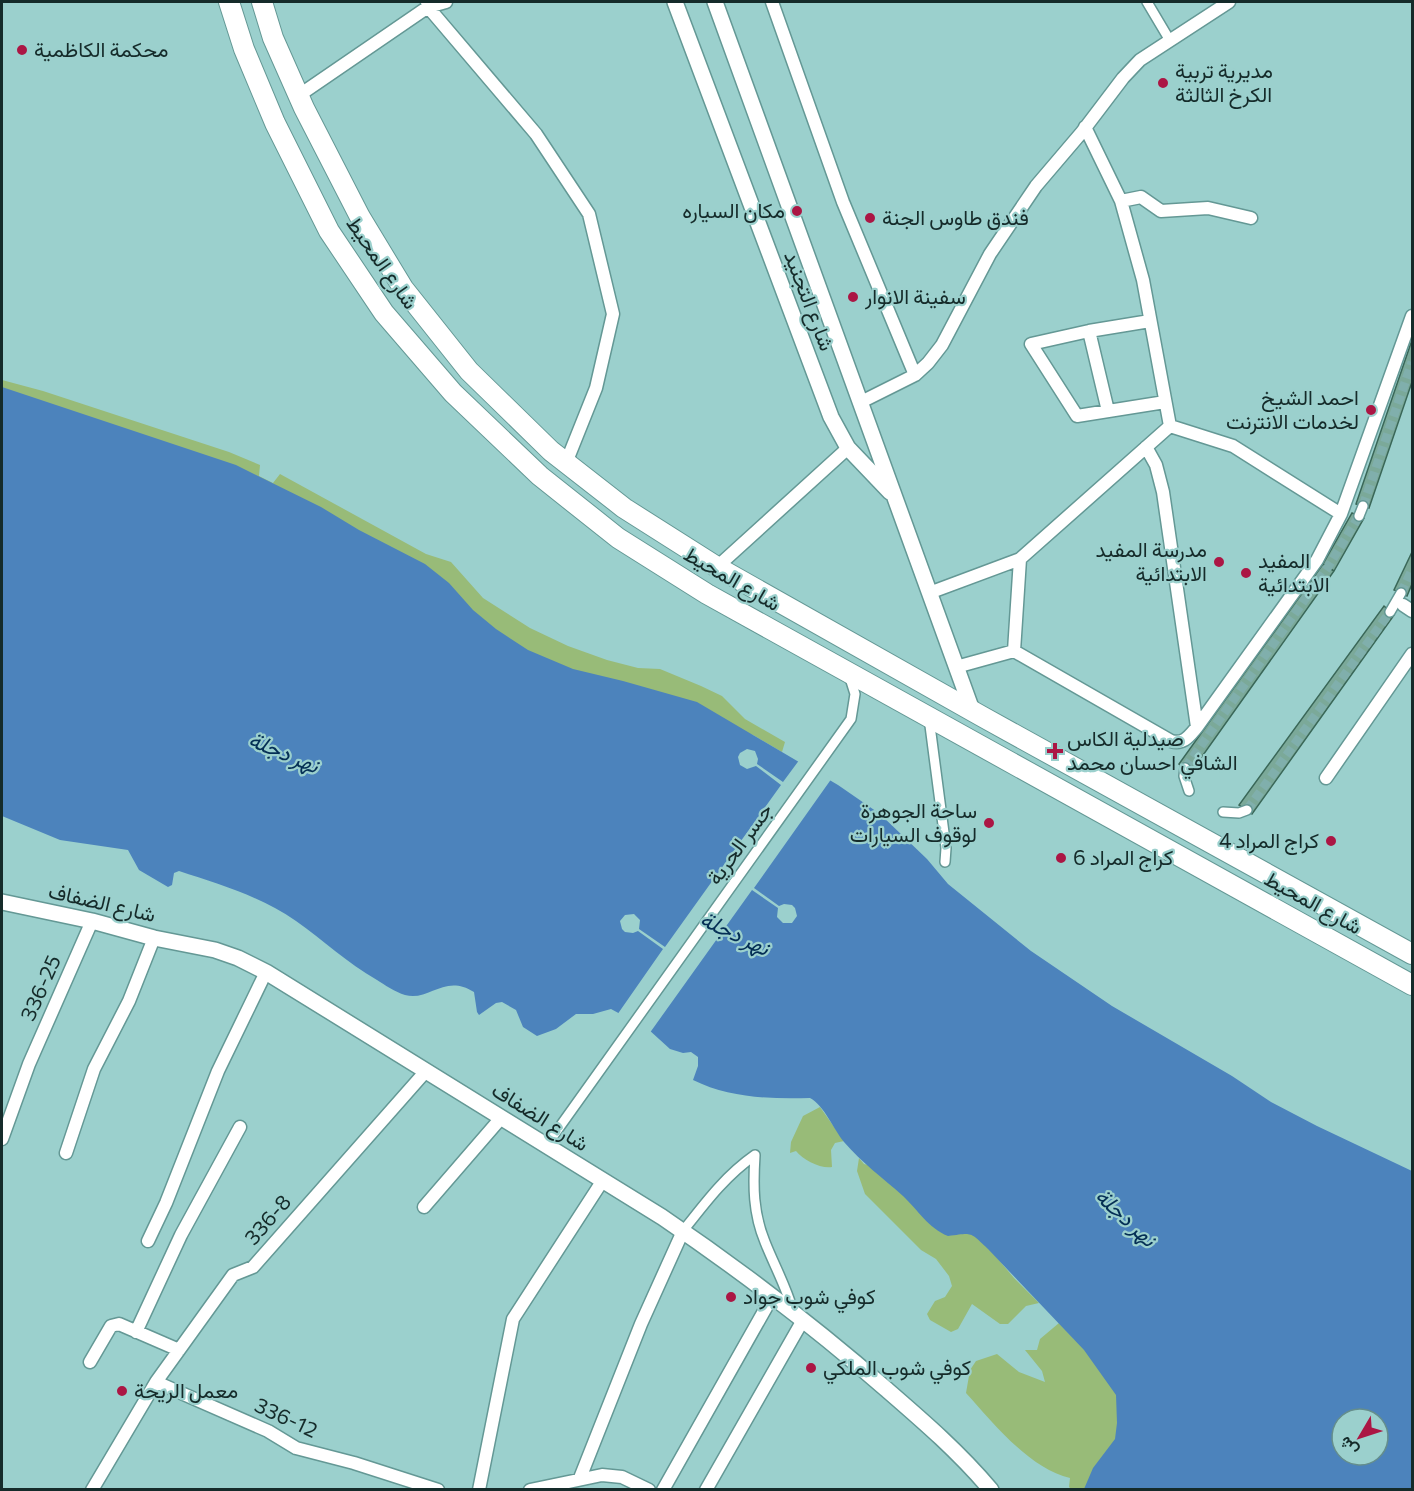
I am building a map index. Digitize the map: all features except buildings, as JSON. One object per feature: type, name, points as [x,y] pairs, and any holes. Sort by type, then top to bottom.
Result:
[{"type":"main road","name":"شارع المحيط","points":[[229,2],[244,49],[275,123],[329,231],[384,313],[447,386],[540,476],[618,538],[707,594],[1413,985]]},
{"type":"main road","name":"شارع المحيط","points":[[262,2],[273,38],[298,96],[360,217],[397,278],[466,367],[551,451],[624,508],[717,567],[972,710],[1411,950]]},
{"type":"main road","points":[[447,386],[460,382],[465,375],[466,367]]},
{"type":"main road","points":[[468,407],[475,393],[487,389]]},
{"type":"main road","points":[[820,657],[827,654],[831,648],[834,641],[832,632]]},
{"type":"main road","points":[[850,674],[853,657],[864,650]]},
{"type":"street","points":[[298,96],[428,4],[446,2]]},
{"type":"street","name":"شارع التجنيد","points":[[675,2],[831,417],[848,448],[894,497]]},
{"type":"street","name":"شارع التجنيد","points":[[715,2],[972,710]]},
{"type":"street","points":[[772,2],[843,202],[915,375]]},
{"type":"street","points":[[1147,2],[1169,39]]},
{"type":"street","points":[[861,402],[915,375],[928,363],[942,345],[990,254],[1036,186],[1123,78],[1140,60],[1169,39],[1229,2]]},
{"type":"street","points":[[428,4],[536,134],[590,214],[613,314],[596,388],[566,463]]},
{"type":"street","points":[[1085,127],[1121,201],[1143,280],[1170,426]]},
{"type":"street","points":[[1121,201],[1141,197],[1161,211],[1208,208],[1251,218]]},
{"type":"street","points":[[956,667],[1014,651],[1171,741],[1184,741],[1352,509],[1413,316]]},
{"type":"street","points":[[1150,321],[1031,344],[1077,416],[1165,402]]},
{"type":"street","points":[[1089,331],[1108,411]]},
{"type":"street","points":[[1170,426],[1233,446],[1352,509]]},
{"type":"street","points":[[929,593],[1020,559],[1170,426]]},
{"type":"street","points":[[1146,447],[1156,465],[1163,492],[1197,726]]},
{"type":"street","points":[[717,567],[848,448]]},
{"type":"street","points":[[1014,651],[1020,559]]},
{"type":"street","points":[[1390,612],[1406,603]]},
{"type":"street","points":[[1326,778],[1413,654]]},
{"type":"street","name":"جسر الحرية","points":[[546,1146],[851,719],[855,694],[850,674]]},
{"type":"street","points":[[929,717],[946,848],[945,862]]},
{"type":"street","points":[[1185,768],[1184,776],[1189,791]]},
{"type":"street","points":[[1223,812],[1239,813],[1247,810]]},
{"type":"street","name":"شارع الضفاف","points":[[2,902],[215,950],[266,972],[683,1231],[798,1317],[929,1426],[974,1469],[991,1490]]},
{"type":"street","name":"336-25","points":[[2,1139],[29,1064],[92,921]]},
{"type":"street","points":[[66,1153],[94,1069],[129,1001],[154,938]]},
{"type":"street","points":[[148,1241],[218,1071],[266,972]]},
{"type":"street","name":"336-8","points":[[92,1490],[156,1382],[233,1275],[253,1267],[426,1071]]},
{"type":"street","points":[[424,1207],[501,1118]]},
{"type":"street","points":[[136,1332],[181,1235],[240,1127]]},
{"type":"street","points":[[580,1478],[641,1324],[683,1231],[736,1168],[755,1155],[753,1186],[757,1218],[798,1317],[706,1490]]},
{"type":"street","points":[[479,1490],[513,1319],[603,1180]]},
{"type":"street","points":[[663,1490],[772,1297]]},
{"type":"street","points":[[90,1362],[111,1326],[119,1324],[179,1350]]},
{"type":"street","name":"336-12","points":[[156,1382],[268,1431],[296,1448],[354,1463],[438,1490]]},
{"type":"street","points":[[530,1490],[580,1478],[613,1475],[649,1489]]},
{"type":"green space","points":[[2,380],[43,391],[229,452],[260,465],[259,476],[273,483],[280,474],[426,554],[451,562],[483,598],[530,628],[568,646],[607,660],[638,668],[660,669],[722,696],[745,719],[785,742],[782,752],[753,735],[632,699],[2,409]]},
{"type":"green space","points":[[820,1107],[844,1141],[835,1143],[831,1150],[832,1167],[812,1163],[796,1151],[790,1153],[791,1142],[803,1116]]},
{"type":"green space","points":[[859,1158],[864,1164],[934,1183],[1014,1278],[1039,1303],[1026,1306],[1008,1324],[1000,1324],[972,1304],[958,1329],[951,1332],[930,1320],[927,1314],[935,1301],[945,1297],[952,1286],[949,1276],[936,1259],[921,1250],[865,1194],[857,1171]]},
{"type":"green space","points":[[1059,1323],[1075,1340],[1083,1339],[1180,1489],[1071,1489],[1069,1487],[1070,1478],[1055,1473],[1027,1455],[1000,1431],[966,1393],[970,1370],[976,1361],[997,1354],[1019,1372],[1045,1382],[1042,1371],[1025,1350],[1037,1350],[1040,1339]]},
{"type":"water","name":"نهر دجلة","points":[[2,387],[236,465],[321,507],[359,530],[425,564],[449,583],[473,610],[496,629],[528,650],[573,669],[697,702],[838,785],[880,814],[927,859],[948,884],[1031,951],[1112,1006],[1232,1076],[1271,1102],[1412,1171],[1412,1489],[1084,1489],[1093,1468],[1115,1439],[1116,1395],[1084,1350],[988,1249],[970,1235],[948,1236],[929,1224],[903,1196],[851,1150],[815,1101],[810,1098],[735,1094],[693,1080],[698,1066],[698,1057],[691,1052],[683,1053],[670,1049],[648,1029],[611,1009],[593,1014],[576,1014],[556,1029],[537,1036],[523,1027],[516,1010],[502,1002],[496,1003],[479,1015],[474,992],[463,987],[445,986],[414,996],[401,994],[355,966],[296,921],[268,904],[179,871],[174,873],[172,885],[168,887],[139,870],[128,850],[60,840],[2,816]]},
{"type":"pier","points":[[747,749],[755,751],[757,764],[783,782],[800,759],[832,778],[754,888],[779,906],[792,905],[797,916],[792,923],[783,923],[777,917],[778,908],[752,890],[649,1034],[634,1028],[617,1015],[663,949],[638,931],[625,932],[620,921],[625,915],[634,914],[640,920],[639,929],[665,947],[781,785],[756,766],[747,769],[740,765],[738,757]]},
{"type":"tunnel","points":[[1363,506],[1412,362]]},
{"type":"tunnel","points":[[1185,768],[1328,567],[1359,516]]},
{"type":"tunnel","points":[[1401,593],[1412,570]]},
{"type":"tunnel","points":[[1247,810],[1390,612]]},
{"type":"place","name":"محكمة الكاظمية","points":[[22,50]]},
{"type":"place","name":"مديرية تربية الكرخ الثالثة","points":[[1163,83]]},
{"type":"place","name":"مكان السياره","points":[[797,211]]},
{"type":"place","name":"فندق طاوس الجنة","points":[[870,218]]},
{"type":"place","name":"سفينة الانوار","points":[[853,297]]},
{"type":"place","name":"احمد الشيخ لخدمات الانترنت","points":[[1371,410]]},
{"type":"place","name":"مدرسة المفيد الابتدائية","points":[[1219,562]]},
{"type":"place","name":"المفيد الابتدائية","points":[[1246,573]]},
{"type":"place","name":"صيدلية الكاس الشافي احسان محمد","points":[[1055,751]]},
{"type":"place","name":"ساحة الجوهرة لوقوف السيارات","points":[[989,823]]},
{"type":"place","name":"كراج المراد 4","points":[[1331,841]]},
{"type":"place","name":"كراج المراد 6","points":[[1061,858]]},
{"type":"place","name":"كوفي شوب جواد","points":[[731,1297]]},
{"type":"place","name":"كوفي شوب الملكي","points":[[811,1368]]},
{"type":"place","name":"معمل الريحة","points":[[122,1391]]}]
